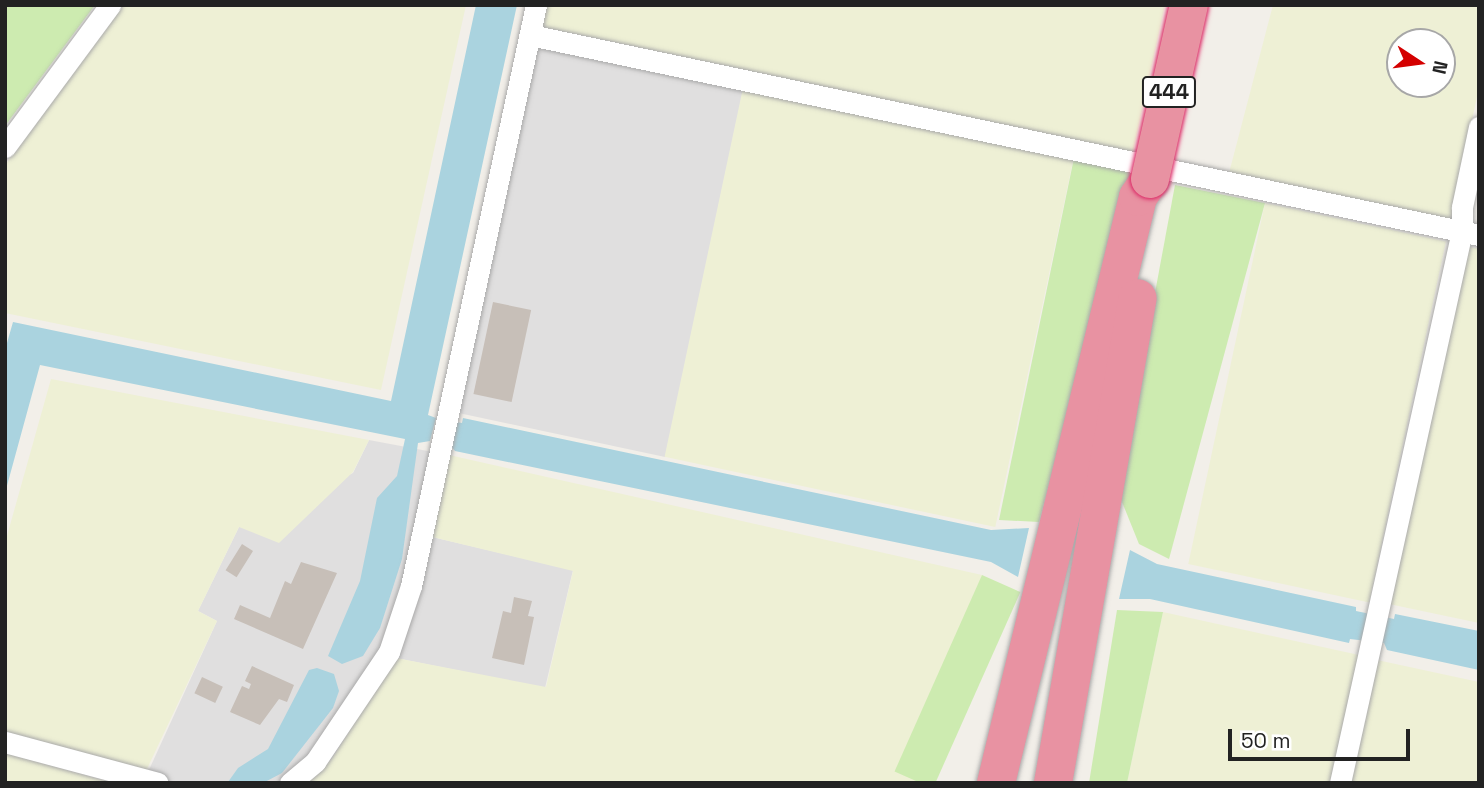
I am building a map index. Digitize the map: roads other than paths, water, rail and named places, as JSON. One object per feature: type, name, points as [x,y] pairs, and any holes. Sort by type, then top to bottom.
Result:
[{"type":"highway","name":"444","points":[[1150,179],[1189,5]]},
{"type":"highway","points":[[996,783],[1138,197],[1150,179]]},
{"type":"highway","points":[[1053,783],[1156,200],[1150,179]]},
{"type":"street","points":[[5,147],[110,5]]},
{"type":"street","points":[[290,783],[315,761],[389,652],[411,586],[536,5]]},
{"type":"street","points":[[530,35],[1471,233]]},
{"type":"street","points":[[1340,783],[1379,607],[1471,233],[1462,207],[1479,127]]},
{"type":"street","points":[[5,742],[158,783]]},
{"type":"water","points":[[476,5],[517,5],[428,415],[436,418],[430,441],[418,443],[402,559],[380,628],[363,656],[342,664],[328,656],[360,581],[377,498],[397,476],[405,439],[40,365],[5,493],[5,350],[13,322],[391,401]]},
{"type":"water","points":[[463,418],[991,530],[1029,528],[1018,577],[991,562],[455,451],[450,445],[456,422],[462,423]]},
{"type":"water","points":[[1130,550],[1157,564],[1356,607],[1356,611],[1394,619],[1395,614],[1479,631],[1479,670],[1387,650],[1384,643],[1350,639],[1349,643],[1150,599],[1119,599]]},
{"type":"water","points":[[317,668],[334,674],[339,691],[333,708],[282,773],[263,783],[228,782],[238,768],[268,749],[309,670]]}]
